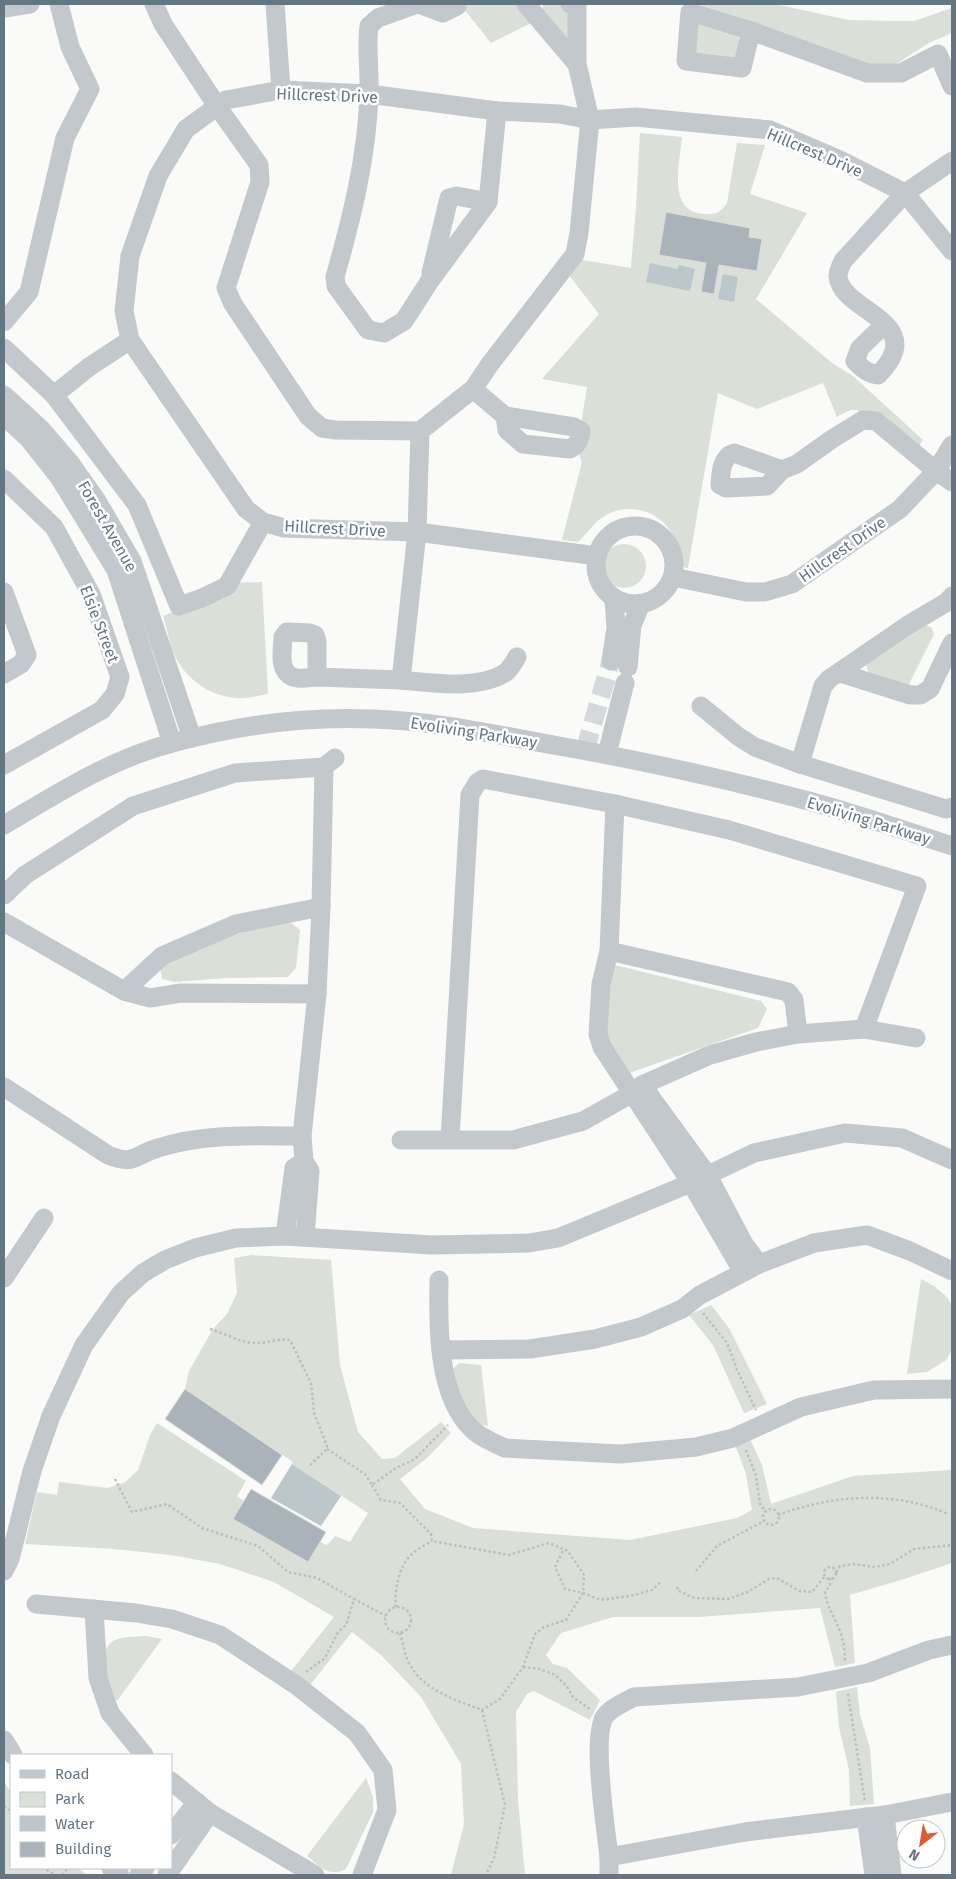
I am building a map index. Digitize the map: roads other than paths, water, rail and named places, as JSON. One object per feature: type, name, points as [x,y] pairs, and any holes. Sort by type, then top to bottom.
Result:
[{"type":"street","points":[[4,8],[30,4]]},
{"type":"street","points":[[4,322],[29,292],[65,138],[90,89],[70,47],[59,4]]},
{"type":"street","points":[[154,4],[164,24],[258,165],[260,182],[226,288],[233,304],[308,416],[322,428],[335,430],[420,431],[472,389],[575,254],[579,233],[590,120],[576,64],[576,7],[570,4]]},
{"type":"street","points":[[275,4],[281,90]]},
{"type":"street","points":[[458,4],[442,13],[418,4],[378,18],[368,26],[369,94],[361,177],[351,222],[335,277],[336,286],[368,330],[384,333],[404,321],[429,282],[488,202],[498,111]]},
{"type":"street","points":[[526,4],[576,64]]},
{"type":"street","points":[[751,30],[867,73],[901,73],[945,50],[952,86]]},
{"type":"street","name":"Hillcrest Drive","points":[[597,556],[417,532],[284,528],[263,522],[246,509],[130,340],[124,311],[130,256],[158,176],[186,129],[226,100],[281,90],[369,94],[498,111],[560,114],[590,120],[636,117],[770,130],[840,160],[905,193],[952,250]]},
{"type":"street","points":[[884,324],[842,289],[838,275],[843,261],[905,193],[952,161]]},
{"type":"street","points":[[429,282],[450,198],[457,196],[488,202]]},
{"type":"street","points":[[54,395],[89,367],[130,340]]},
{"type":"street","points":[[4,348],[54,395],[137,505],[179,606]]},
{"type":"street","points":[[472,389],[505,416]]},
{"type":"street","name":"Forest Avenue","points":[[4,395],[41,429],[72,464],[97,501],[132,561],[142,618],[172,743]]},
{"type":"street","name":"Forest Avenue","points":[[4,416],[29,439],[60,477],[116,570],[142,618],[192,738]]},
{"type":"street","points":[[782,470],[797,464],[863,420],[876,421],[952,482]]},
{"type":"street","points":[[401,680],[417,532],[420,431]]},
{"type":"street","name":"Hillcrest Drive","points":[[673,576],[746,592],[765,592],[792,584],[900,509],[936,471],[952,446]]},
{"type":"street","name":"Elsie Street","points":[[4,478],[54,527],[91,594],[120,678],[115,694],[102,710],[4,765]]},
{"type":"street","points":[[142,618],[202,598],[227,586],[263,522]]},
{"type":"street","points":[[640,526],[650,528],[666,540],[671,548],[675,567],[673,576],[665,592],[658,598],[641,604],[623,602],[607,592],[597,576],[597,556],[605,539],[621,528],[640,526]]},
{"type":"street","points":[[4,592],[27,655],[21,664],[4,674]]},
{"type":"street","points":[[614,598],[621,670]]},
{"type":"street","points":[[800,764],[823,686],[829,679],[908,625],[950,603]]},
{"type":"street","points":[[606,754],[621,670],[632,625],[641,604]]},
{"type":"street","points":[[840,673],[910,695],[920,695],[930,689],[952,643]]},
{"type":"street","points":[[317,677],[453,684],[489,680],[507,672],[517,657]]},
{"type":"street","points":[[701,706],[739,737],[755,747],[800,764],[946,809],[952,808]]},
{"type":"street","name":"Evoliving Parkway","points":[[4,825],[98,771],[130,757],[172,743],[268,723],[318,719],[374,719],[460,728],[606,754],[803,799],[952,846]]},
{"type":"street","points":[[4,896],[25,875],[133,806],[235,773],[329,762],[317,994],[302,1136],[304,1161],[310,1171],[305,1237]]},
{"type":"street","points":[[450,1140],[470,795],[477,783],[482,779],[615,804],[729,830],[917,886],[864,1029]]},
{"type":"street","points":[[615,804],[609,951],[601,984],[598,1034],[602,1047],[637,1089],[744,1244],[751,1268]]},
{"type":"street","points":[[124,991],[162,956],[236,924],[321,907]]},
{"type":"street","points":[[4,922],[124,991],[150,998],[181,992],[317,994]]},
{"type":"street","points":[[609,951],[788,992],[794,1000],[798,1034]]},
{"type":"street","points":[[401,1140],[513,1140],[583,1121],[637,1089],[710,1055],[756,1042],[798,1034],[864,1029],[916,1038]]},
{"type":"street","points":[[4,1087],[108,1155],[123,1161],[133,1159],[156,1148],[197,1139],[232,1136],[302,1136]]},
{"type":"street","points":[[4,1571],[10,1559],[34,1464],[61,1392],[84,1345],[121,1293],[143,1274],[166,1260],[195,1248],[236,1238],[285,1236],[432,1245],[529,1243],[558,1238],[754,1154],[845,1133],[902,1138],[952,1160]]},
{"type":"street","points":[[285,1236],[294,1168],[304,1161]]},
{"type":"street","points":[[6,1268],[44,1218]]},
{"type":"street","points":[[441,1350],[530,1349],[595,1339],[641,1327],[682,1309],[700,1295],[751,1268],[814,1243],[867,1235],[910,1251],[952,1271]]},
{"type":"street","points":[[439,1280],[438,1329],[441,1350],[446,1378],[459,1414],[472,1430],[489,1441],[505,1448],[620,1454],[696,1447],[740,1435],[802,1407],[874,1390],[952,1388]]},
{"type":"street","points":[[36,1604],[136,1613],[172,1619],[220,1635],[296,1685],[357,1733],[383,1770],[387,1810],[362,1875]]},
{"type":"street","points":[[94,1609],[98,1678],[110,1713],[143,1754]]},
{"type":"street","points":[[952,1645],[929,1650],[868,1673],[798,1687],[634,1697],[611,1709],[604,1719],[601,1725],[599,1748],[609,1866],[744,1832],[885,1815],[952,1802]]},
{"type":"street","points":[[4,1740],[12,1754]]},
{"type":"street","points":[[172,1783],[203,1808],[314,1875]]},
{"type":"street","points":[[172,1834],[203,1808]]},
{"type":"street","points":[[172,1866],[203,1808]]},
{"type":"street","points":[[885,1815],[892,1875]]},
{"type":"street","points":[[866,1817],[874,1875]]},
{"type":"water","points":[[650,263],[678,269],[679,265],[695,269],[690,291],[646,282]]},
{"type":"water","points":[[723,274],[738,277],[734,302],[718,299]]},
{"type":"water","points":[[292,1464],[341,1496],[321,1526],[271,1498]]},
{"type":"tunnel","points":[[585,750],[611,661]]}]
